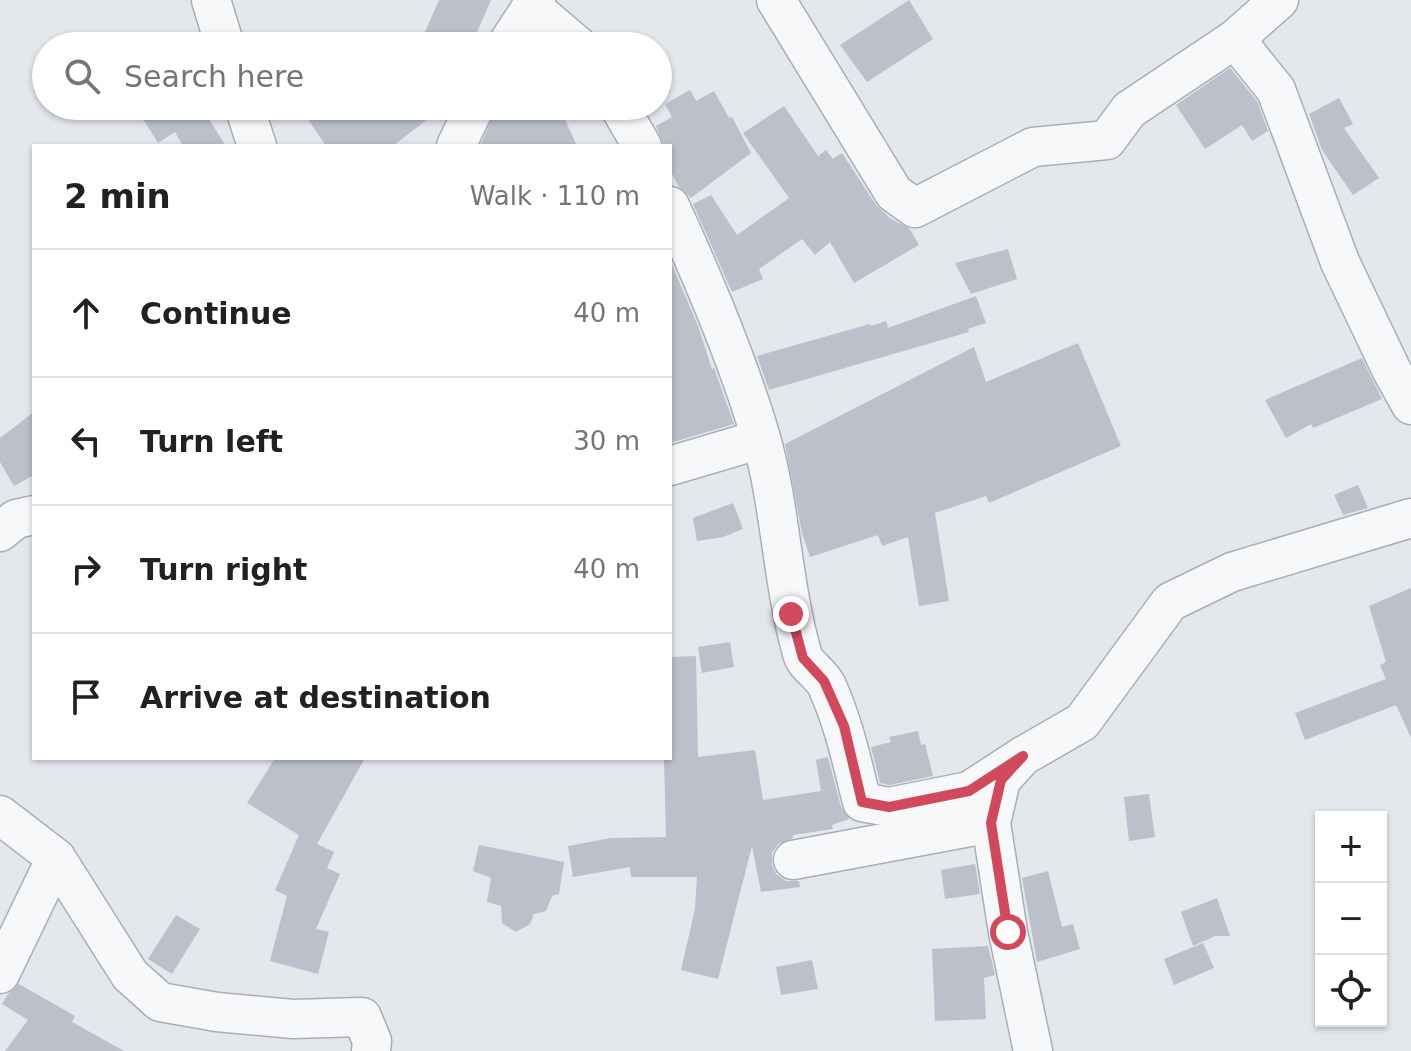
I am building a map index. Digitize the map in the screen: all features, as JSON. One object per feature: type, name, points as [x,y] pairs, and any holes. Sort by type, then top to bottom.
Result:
[{"type":"street","points":[[211,0],[221,32]]},
{"type":"street","points":[[776,0],[894,193],[915,208],[1033,147],[1107,140],[1129,110],[1235,39],[1279,0]]},
{"type":"street","points":[[515,32],[533,3],[563,32]]},
{"type":"street","points":[[1235,39],[1276,90],[1340,262],[1411,405]]},
{"type":"street","points":[[249,120],[256,144]]},
{"type":"street","points":[[457,144],[468,120]]},
{"type":"street","points":[[627,120],[641,144]]},
{"type":"street","points":[[672,210],[705,281],[761,439],[785,564],[791,614],[803,658],[824,681],[844,726],[862,802],[889,807],[969,791],[1082,722],[1170,602],[1232,572],[1411,518]]},
{"type":"street","points":[[672,465],[761,439]]},
{"type":"street","points":[[0,532],[16,519],[32,515]]},
{"type":"street","points":[[1023,756],[1001,780],[991,823],[1008,932],[1033,1051]]},
{"type":"street","points":[[0,815],[56,858],[130,975],[160,1002],[217,1012],[293,1019],[362,1017],[372,1041],[371,1051]]},
{"type":"street","points":[[793,860],[991,823]]},
{"type":"street","points":[[0,974],[56,858]]},
{"type":"building","points":[[439,0],[491,0],[477,32],[425,32]]},
{"type":"building","points":[[909,0],[933,39],[867,82],[840,45]]},
{"type":"building","points":[[1230,68],[1257,101],[1268,131],[1252,141],[1242,125],[1205,149],[1176,105]]},
{"type":"building","points":[[690,90],[696,101],[714,91],[751,153],[691,198],[679,187],[672,174],[672,144],[663,144],[656,126],[672,120],[672,100]]},
{"type":"building","points":[[1339,98],[1353,124],[1344,128],[1379,178],[1353,195],[1322,150],[1309,114]]},
{"type":"building","points":[[784,106],[818,156],[826,150],[833,159],[842,153],[876,205],[891,219],[909,228],[919,245],[854,283],[830,242],[815,255],[802,239],[759,269],[763,279],[732,292],[693,204],[711,195],[737,235],[789,198],[743,133]]},
{"type":"building","points":[[144,120],[209,120],[225,144],[182,144],[175,132],[158,143]]},
{"type":"building","points":[[308,120],[426,120],[396,144],[325,144]]},
{"type":"building","points":[[491,120],[565,120],[576,144],[481,144]]},
{"type":"building","points":[[1008,249],[1017,279],[971,294],[955,263]]},
{"type":"building","points":[[672,265],[698,326],[734,424],[672,442]]},
{"type":"building","points":[[976,296],[986,323],[968,329],[969,332],[769,390],[757,356],[870,324],[886,321],[888,328]]},
{"type":"building","points":[[1078,343],[1121,446],[989,503],[986,496],[935,513],[949,601],[919,606],[908,537],[882,546],[878,535],[810,557],[802,533],[785,444],[974,347],[986,382]]},
{"type":"building","points":[[1362,358],[1382,399],[1313,428],[1311,424],[1286,438],[1265,400]]},
{"type":"building","points":[[32,414],[32,476],[14,486],[0,462],[0,438]]},
{"type":"building","points":[[1358,485],[1368,508],[1343,515],[1334,495]]},
{"type":"building","points":[[733,503],[743,529],[723,537],[697,541],[693,518]]},
{"type":"building","points":[[1411,588],[1411,738],[1396,705],[1305,740],[1295,713],[1386,679],[1380,665],[1386,662],[1369,606]]},
{"type":"building","points":[[730,642],[734,667],[702,673],[698,647]]},
{"type":"building","points":[[696,656],[698,757],[755,750],[763,800],[821,791],[816,760],[828,757],[841,807],[849,819],[832,825],[833,829],[793,835],[793,838],[778,844],[772,853],[776,874],[786,881],[799,881],[800,887],[761,892],[752,846],[718,979],[681,970],[695,909],[697,877],[631,877],[630,867],[573,877],[568,846],[611,838],[666,837],[664,760],[672,760],[672,657]]},
{"type":"building","points":[[918,731],[921,745],[925,744],[933,776],[889,785],[880,783],[871,747],[891,742],[889,737]]},
{"type":"building","points":[[274,760],[364,760],[317,844],[334,852],[327,868],[340,874],[316,929],[329,932],[318,974],[270,961],[287,896],[275,890],[299,835],[247,803]]},
{"type":"building","points":[[1149,794],[1155,837],[1129,841],[1124,797]]},
{"type":"building","points":[[479,845],[564,862],[559,894],[552,896],[546,911],[534,914],[530,924],[516,932],[502,923],[501,906],[487,902],[491,878],[473,871]]},
{"type":"building","points":[[975,864],[980,894],[945,899],[941,870]]},
{"type":"building","points":[[1048,871],[1062,927],[1073,924],[1080,949],[1037,962],[1022,878]]},
{"type":"building","points":[[1217,898],[1230,936],[1215,936],[1193,946],[1181,912]]},
{"type":"building","points":[[176,915],[200,929],[172,974],[148,959]]},
{"type":"building","points":[[1203,943],[1214,968],[1174,985],[1164,959]]},
{"type":"building","points":[[988,946],[995,975],[984,978],[986,1019],[935,1021],[932,949]]},
{"type":"building","points":[[812,960],[818,989],[781,995],[776,967]]},
{"type":"building","points":[[19,984],[75,1016],[72,1022],[124,1051],[5,1051],[28,1020],[2,1004]]},
{"type":"route","points":[[791,614],[803,658],[824,681],[844,726],[862,802],[889,807],[969,791],[1023,756],[1001,780],[991,823],[1008,932]]}]
